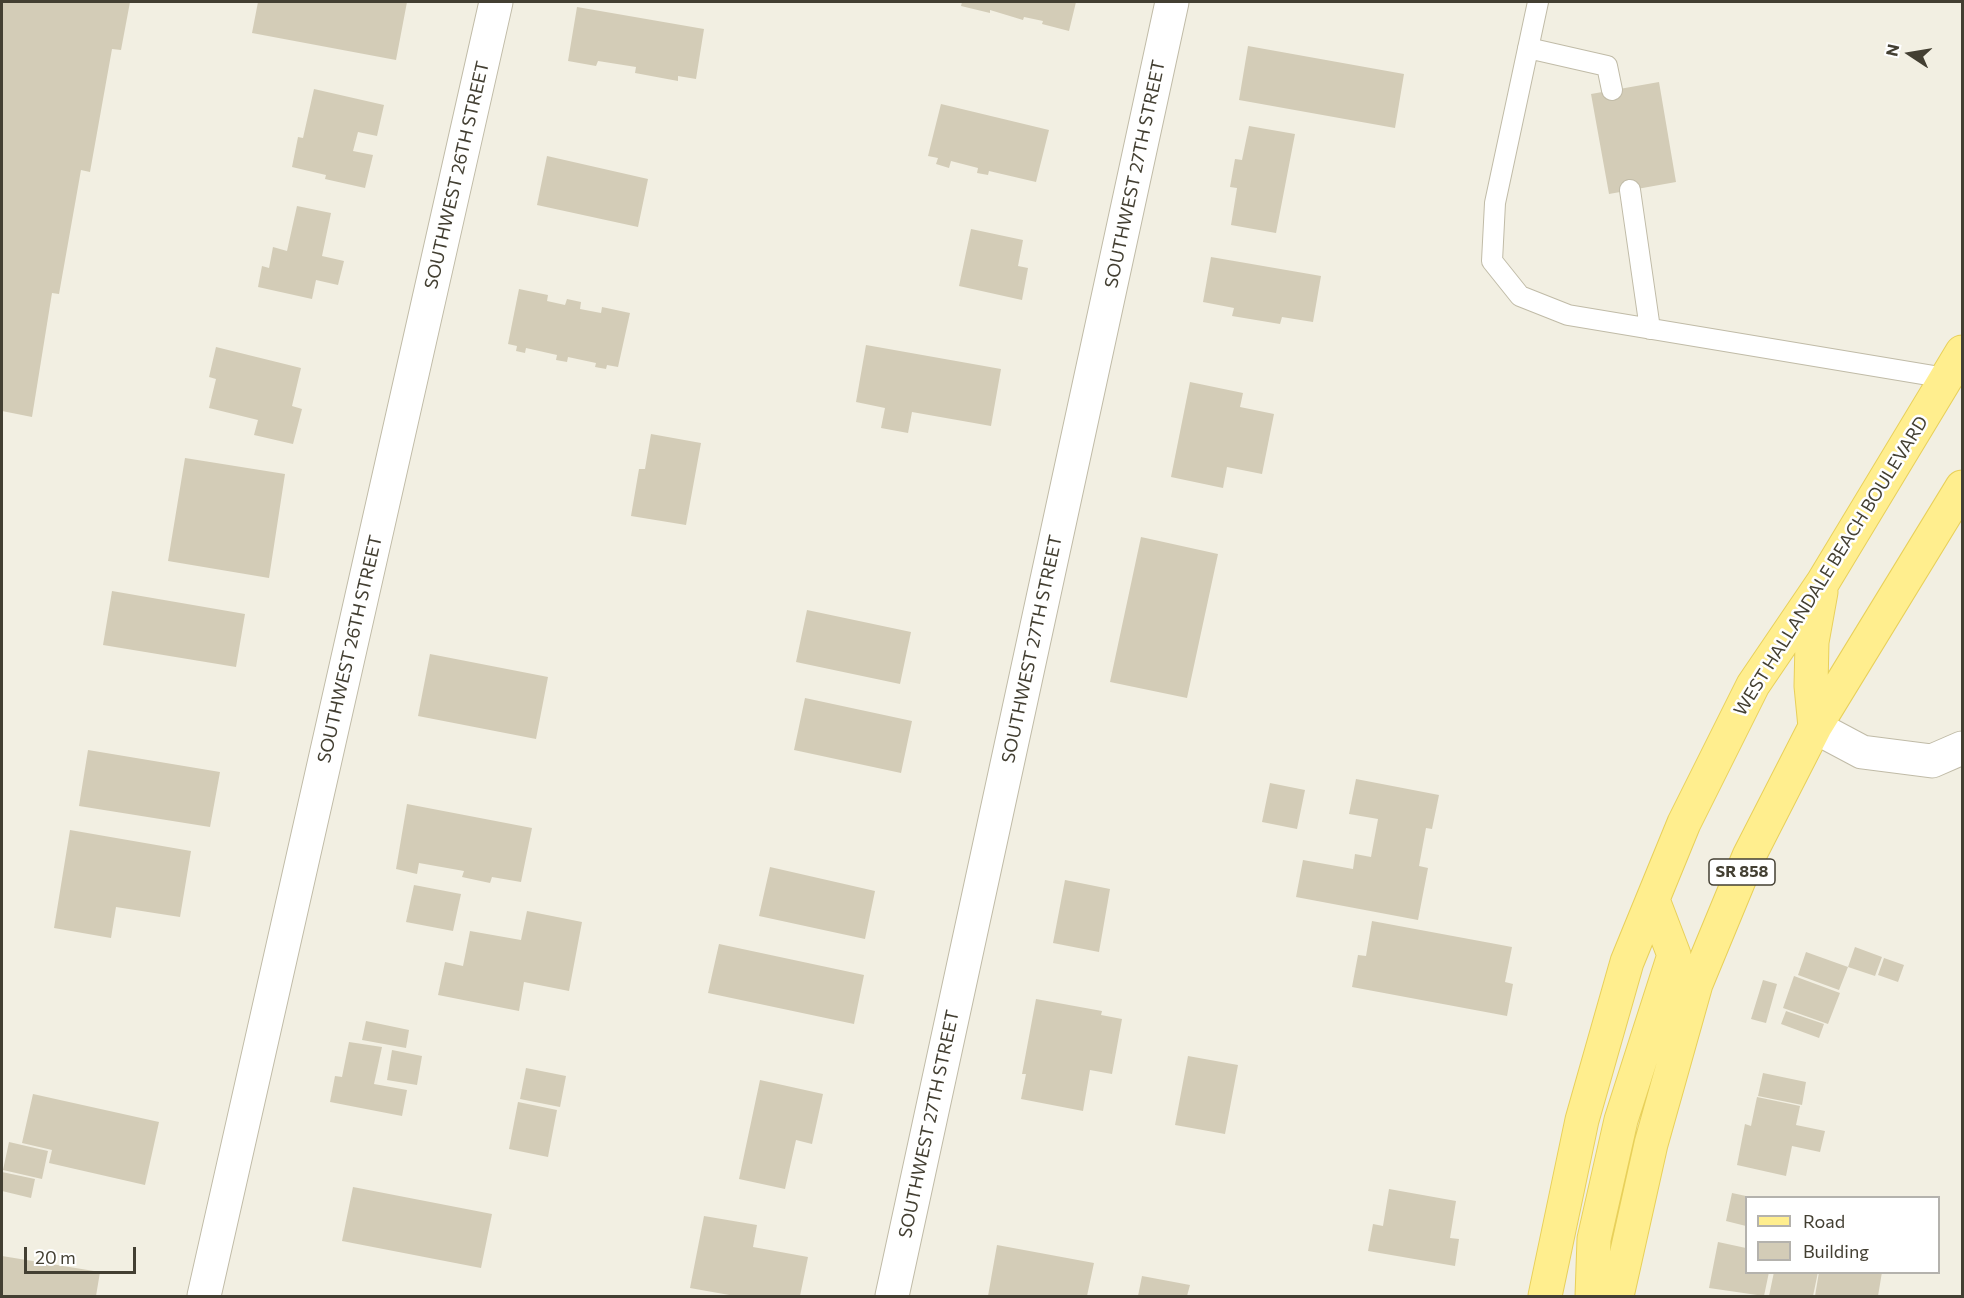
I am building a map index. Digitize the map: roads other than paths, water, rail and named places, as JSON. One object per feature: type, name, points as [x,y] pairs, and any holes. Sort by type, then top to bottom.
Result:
[{"type":"main road","name":"WEST HALLANDALE BEACH BOULEVARD","points":[[1545,1296],[1582,1120],[1627,962],[1684,823],[1753,685],[1822,582],[1954,365]]},
{"type":"main road","name":"SR 858","points":[[1617,1296],[1651,1144],[1696,984],[1749,856],[1815,727],[1962,487]]},
{"type":"main road","points":[[1815,727],[1811,686],[1812,642],[1822,582]]},
{"type":"main road","points":[[1592,1296],[1594,1239],[1621,1120],[1674,955],[1653,900]]},
{"type":"street","name":"SOUTHWEST 26TH STREET","points":[[204,1296],[496,2]]},
{"type":"street","name":"SOUTHWEST 27TH STREET","points":[[892,1296],[1172,2]]},
{"type":"street","points":[[1815,727],[1862,752],[1932,761],[1962,748]]},
{"type":"lane","points":[[1538,2],[1495,203],[1492,261],[1520,296],[1568,315],[1650,328],[1954,365]]},
{"type":"lane","points":[[1528,48],[1607,66],[1612,90]]},
{"type":"lane","points":[[1630,190],[1650,328]]}]
